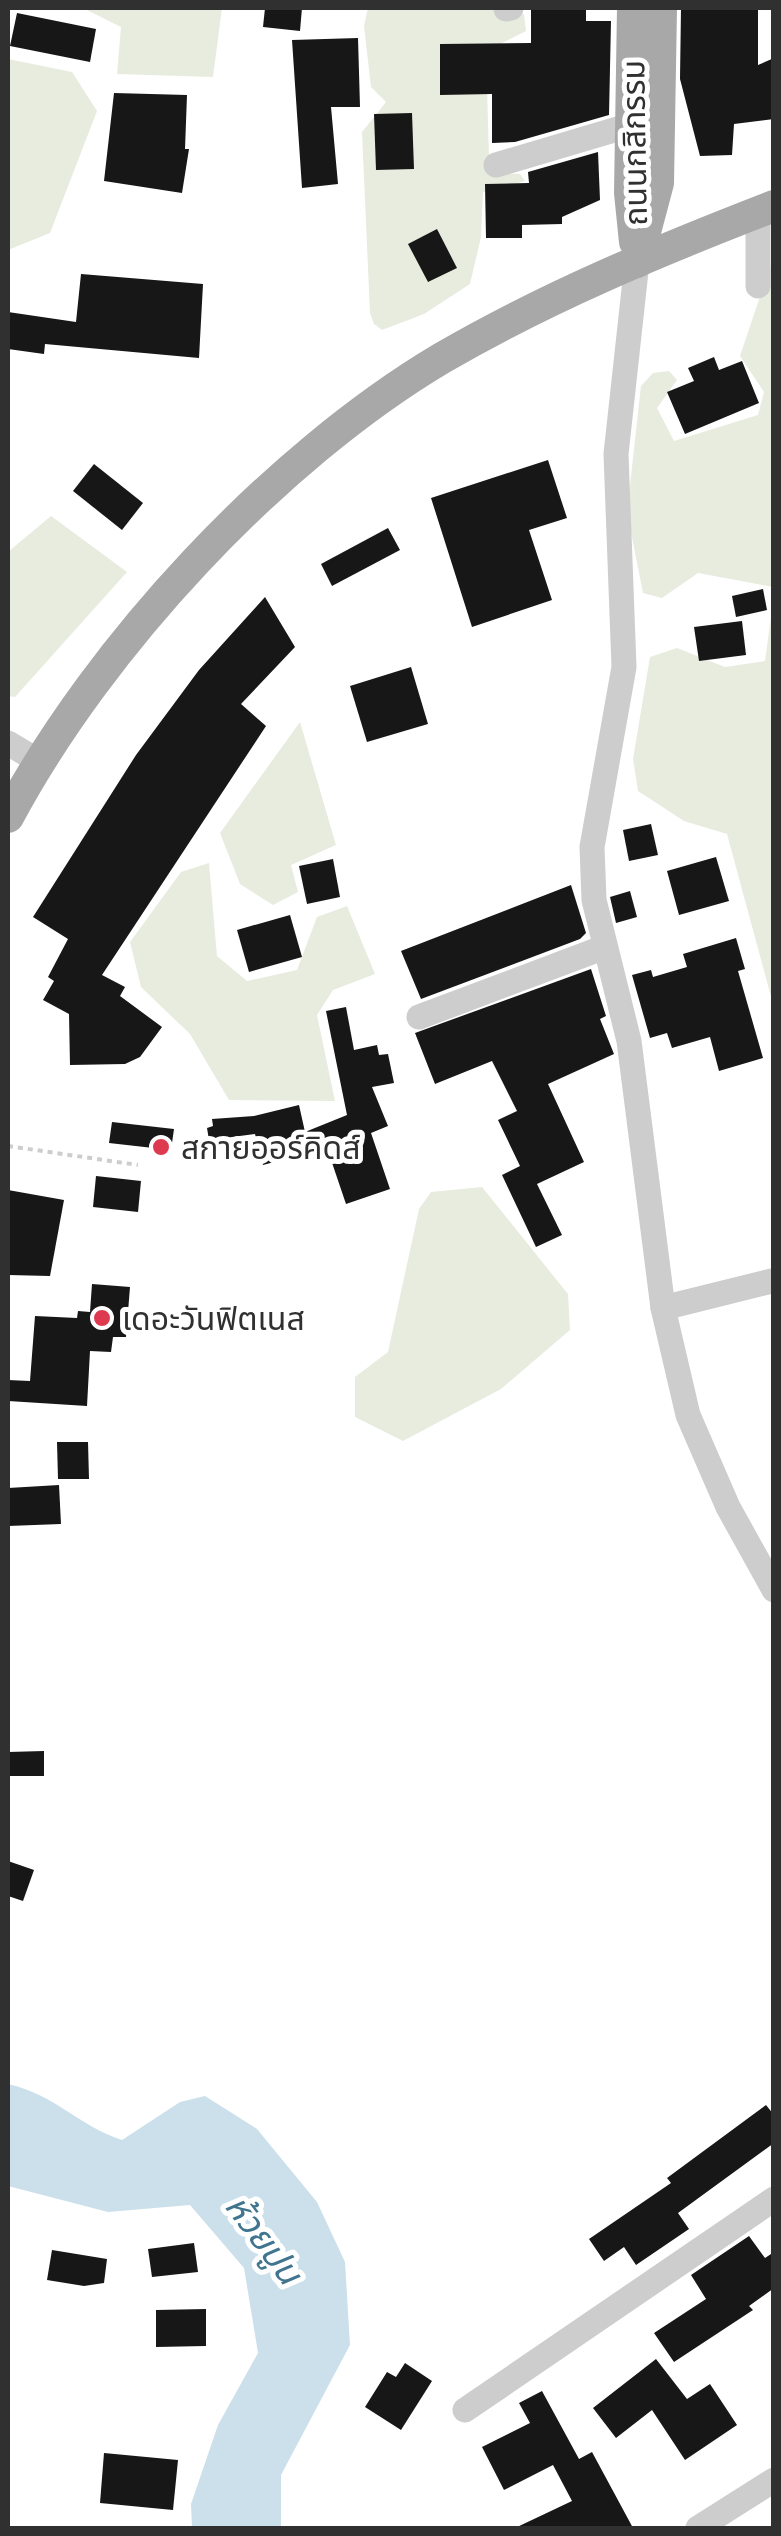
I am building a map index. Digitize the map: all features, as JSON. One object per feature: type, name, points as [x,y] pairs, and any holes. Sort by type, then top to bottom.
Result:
[{"type":"main road","name":"ถนนกสิกรรม","points":[[633,8],[630,193],[637,262]]},
{"type":"main road","name":"ถนนกสิกรรม","points":[[637,262],[658,184],[661,8]]},
{"type":"main road","points":[[8,817],[38,761],[174,585],[262,498],[334,436],[442,358],[637,262],[766,210]]},
{"type":"street","points":[[496,165],[631,125]]},
{"type":"street","points":[[758,286],[766,210]]},
{"type":"street","points":[[637,262],[616,454],[624,667],[592,847],[594,900],[629,1042],[663,1308],[688,1415],[728,1507],[774,1590]]},
{"type":"street","points":[[8,742],[38,761]]},
{"type":"street","points":[[419,1018],[605,947]]},
{"type":"street","points":[[663,1308],[773,1283]]},
{"type":"street","points":[[465,2410],[774,2199]]},
{"type":"street","points":[[698,2528],[774,2480]]},
{"type":"path","points":[[8,1146],[138,1165]]},
{"type":"shaded area","points":[[83,8],[222,8],[213,77],[117,74],[121,27]]},
{"type":"shaded area","points":[[368,8],[492,8],[524,14],[526,31],[486,51],[489,158],[496,173],[520,174],[525,181],[483,192],[481,237],[470,284],[424,314],[382,330],[374,324],[370,313],[362,132],[386,102],[371,87],[364,26]]},
{"type":"shaded area","points":[[8,59],[72,72],[97,111],[50,233],[8,250]]},
{"type":"shaded area","points":[[773,258],[773,587],[698,573],[662,598],[643,593],[627,512],[641,386],[653,373],[669,371],[677,380],[657,408],[674,441],[758,415],[764,392],[740,356]]},
{"type":"shaded area","points":[[51,516],[127,572],[15,697],[8,696],[8,552]]},
{"type":"shaded area","points":[[773,603],[773,1004],[727,834],[684,821],[638,791],[633,759],[650,657],[677,648],[725,667],[765,661]]},
{"type":"shaded area","points":[[300,722],[336,845],[291,865],[298,892],[273,905],[240,884],[220,833]]},
{"type":"shaded area","points":[[209,863],[217,956],[247,981],[297,970],[317,917],[347,906],[375,974],[333,990],[317,1015],[335,1101],[229,1100],[190,1034],[141,987],[130,942],[181,872]]},
{"type":"shaded area","points":[[482,1187],[568,1294],[570,1330],[501,1389],[403,1441],[355,1417],[355,1377],[388,1352],[419,1209],[431,1192]]},
{"type":"water","name":"ห้วยปูน","points":[[8,2084],[40,2095],[122,2140],[180,2102],[205,2096],[257,2129],[317,2202],[345,2262],[350,2345],[281,2475],[281,2528],[192,2528],[191,2504],[218,2425],[258,2353],[244,2268],[190,2205],[108,2212],[8,2186]]},
{"type":"building","points":[[265,8],[302,8],[300,31],[263,27]]},
{"type":"building","points":[[531,8],[586,8],[586,21],[611,21],[609,115],[515,142],[492,143],[492,94],[440,95],[440,44],[531,43]]},
{"type":"building","points":[[681,8],[758,8],[758,65],[774,58],[774,119],[734,124],[732,155],[700,156],[680,79]]},
{"type":"building","points":[[17,13],[96,29],[90,62],[10,46]]},
{"type":"building","points":[[358,38],[360,107],[331,107],[338,184],[302,188],[292,40]]},
{"type":"building","points":[[114,93],[187,95],[185,149],[189,149],[182,193],[104,181]]},
{"type":"building","points":[[412,113],[414,169],[376,170],[374,114]]},
{"type":"building","points":[[598,152],[600,200],[562,217],[562,224],[522,225],[522,238],[486,238],[485,184],[529,183],[528,172]]},
{"type":"building","points":[[437,229],[457,268],[428,282],[408,244]]},
{"type":"building","points":[[81,274],[203,284],[199,358],[45,344],[44,354],[8,349],[8,312],[76,322]]},
{"type":"building","points":[[714,357],[719,370],[742,361],[759,403],[685,434],[667,392],[694,381],[688,368]]},
{"type":"building","points":[[548,460],[567,518],[529,530],[552,600],[472,627],[431,498]]},
{"type":"building","points":[[94,464],[143,503],[122,530],[73,491]]},
{"type":"building","points":[[388,528],[400,550],[332,586],[321,564]]},
{"type":"building","points":[[763,589],[767,610],[736,617],[732,596]]},
{"type":"building","points":[[265,597],[295,647],[241,704],[266,726],[102,975],[125,987],[120,996],[162,1027],[140,1057],[125,1064],[70,1065],[69,1014],[43,1000],[54,981],[48,977],[68,939],[33,917],[136,755],[199,670]]},
{"type":"building","points":[[742,621],[746,655],[699,661],[694,627]]},
{"type":"building","points":[[411,667],[428,724],[367,742],[350,686]]},
{"type":"building","points":[[651,824],[658,855],[629,861],[623,830]]},
{"type":"building","points":[[716,857],[729,901],[679,915],[667,871]]},
{"type":"building","points":[[333,859],[340,897],[307,904],[299,866]]},
{"type":"building","points":[[571,885],[586,933],[580,939],[421,999],[401,951]]},
{"type":"building","points":[[630,891],[637,917],[616,923],[610,897]]},
{"type":"building","points":[[290,915],[302,957],[249,972],[237,930]]},
{"type":"building","points":[[736,938],[745,969],[738,971],[763,1058],[719,1071],[710,1037],[672,1048],[667,1033],[650,1038],[632,975],[651,970],[653,977],[687,967],[683,954]]},
{"type":"building","points":[[591,969],[606,1016],[600,1019],[614,1054],[548,1084],[584,1162],[537,1184],[562,1235],[536,1247],[502,1175],[520,1166],[498,1120],[517,1111],[492,1061],[435,1084],[415,1033]]},
{"type":"building","points":[[346,1007],[354,1050],[377,1045],[379,1055],[388,1054],[394,1083],[372,1087],[388,1126],[371,1133],[390,1189],[346,1204],[327,1148],[263,1165],[255,1134],[209,1140],[207,1128],[213,1126],[212,1119],[254,1116],[299,1105],[305,1132],[347,1115],[326,1011]]},
{"type":"building","points":[[112,1122],[174,1129],[171,1150],[109,1143]]},
{"type":"building","points":[[96,1176],[141,1181],[138,1212],[93,1207]]},
{"type":"building","points":[[8,1190],[64,1200],[50,1276],[8,1275]]},
{"type":"building","points":[[92,1284],[130,1287],[126,1337],[113,1337],[111,1352],[90,1351],[87,1406],[8,1401],[8,1380],[30,1381],[35,1316],[77,1318],[78,1311],[90,1312]]},
{"type":"building","points":[[57,1442],[88,1442],[89,1479],[58,1479]]},
{"type":"building","points":[[59,1485],[61,1524],[8,1526],[8,1488]]},
{"type":"building","points":[[44,1751],[44,1776],[8,1776],[8,1752]]},
{"type":"building","points":[[8,1861],[34,1870],[23,1901],[8,1896]]},
{"type":"building","points":[[766,2105],[774,2115],[774,2143],[678,2213],[689,2229],[636,2265],[624,2247],[604,2261],[589,2239],[671,2183],[667,2178]]},
{"type":"building","points":[[749,2236],[765,2258],[774,2252],[774,2288],[749,2306],[753,2310],[674,2362],[654,2333],[706,2299],[691,2275]]},
{"type":"building","points":[[194,2243],[198,2272],[152,2277],[148,2249]]},
{"type":"building","points":[[52,2250],[107,2259],[104,2283],[84,2286],[47,2280]]},
{"type":"building","points":[[206,2309],[206,2346],[156,2347],[156,2310]]},
{"type":"building","points":[[656,2359],[687,2399],[710,2384],[737,2425],[685,2460],[652,2410],[616,2438],[593,2408]]},
{"type":"building","points":[[405,2363],[432,2381],[401,2430],[365,2407],[387,2372],[396,2377]]},
{"type":"building","points":[[542,2391],[579,2459],[592,2452],[633,2528],[515,2528],[572,2501],[553,2465],[504,2490],[482,2447],[530,2423],[519,2403]]},
{"type":"building","points":[[104,2453],[178,2460],[173,2510],[100,2503]]},
{"type":"place","name":"สกายออร์คิดส์","points":[[161,1147]]},
{"type":"place","name":"เดอะวันฟิตเนส","points":[[102,1318]]}]
